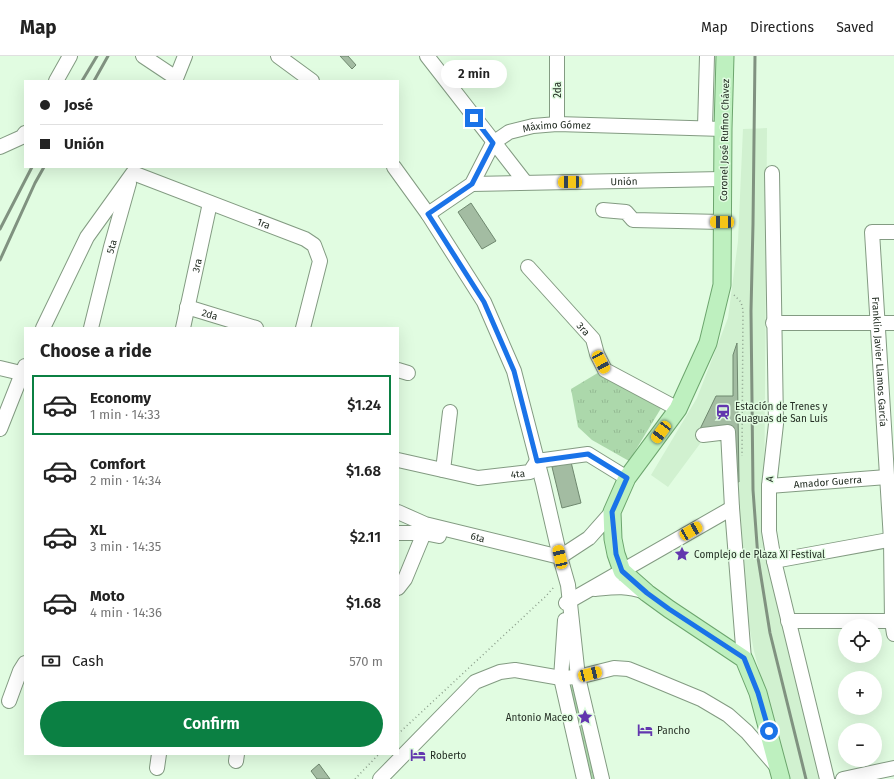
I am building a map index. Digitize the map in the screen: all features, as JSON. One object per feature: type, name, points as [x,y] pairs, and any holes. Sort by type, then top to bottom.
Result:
[{"type":"main road","name":"Coronel José Rufino Chávez","points":[[622,571],[616,554],[612,512],[627,478],[678,409],[708,343],[722,285],[722,180],[725,56]]},
{"type":"main road","points":[[622,571],[647,593],[669,609],[744,658],[758,693],[780,775]]},
{"type":"street","points":[[57,80],[70,56]]},
{"type":"street","points":[[143,56],[176,80],[185,56]]},
{"type":"street","points":[[278,56],[311,80]]},
{"type":"street","points":[[427,56],[493,143],[525,182]]},
{"type":"street","name":"2da","points":[[557,56],[557,124]]},
{"type":"street","points":[[705,127],[707,56]]},
{"type":"street","name":"Máximo Gómez","points":[[428,214],[472,184],[493,143],[509,132],[534,126],[557,124],[723,128]]},
{"type":"street","points":[[0,147],[22,137],[24,134]]},
{"type":"street","points":[[395,168],[428,214],[484,302],[514,371],[568,585],[568,601],[561,678],[584,779]]},
{"type":"street","points":[[43,327],[87,237],[134,170]]},
{"type":"street","name":"1ra","points":[[134,170],[210,203],[305,239],[314,245],[320,260],[303,327]]},
{"type":"street","name":"5ta","points":[[92,327],[111,247],[134,170]]},
{"type":"street","name":"A","points":[[772,173],[773,323],[776,424],[768,486],[769,530],[774,561],[828,779]]},
{"type":"street","name":"Unión","points":[[472,184],[722,180]]},
{"type":"street","name":"3ra","points":[[183,327],[210,203]]},
{"type":"street","points":[[603,210],[626,212],[633,220],[722,222]]},
{"type":"street","name":"Franklin Javier Llamos García","points":[[893,625],[893,539],[887,477],[872,232],[894,232]]},
{"type":"street","name":"3ra","points":[[528,267],[592,339],[605,370],[678,409]]},
{"type":"street","name":"2da","points":[[187,307],[253,327]]},
{"type":"street","points":[[773,323],[894,323]]},
{"type":"street","points":[[0,368],[24,371],[0,429]]},
{"type":"street","points":[[443,470],[450,412]]},
{"type":"street","points":[[702,435],[728,432],[732,508],[744,658]]},
{"type":"street","name":"4ta","points":[[399,460],[478,478],[530,472],[537,461],[588,454],[627,478]]},
{"type":"street","name":"Amador Guerra","points":[[768,486],[887,477]]},
{"type":"street","points":[[568,601],[732,508]]},
{"type":"street","points":[[562,565],[612,512]]},
{"type":"street","name":"6ta","points":[[399,513],[424,528],[562,565]]},
{"type":"street","points":[[399,587],[405,579],[424,528]]},
{"type":"street","name":"6ta","points":[[399,533],[424,528]]},
{"type":"street","points":[[774,561],[893,539]]},
{"type":"street","points":[[588,590],[622,586],[647,593]]},
{"type":"street","points":[[568,601],[578,677],[602,779]]},
{"type":"street","points":[[788,620],[893,625]]},
{"type":"street","points":[[9,701],[20,671],[24,665]]},
{"type":"street","points":[[380,779],[475,682],[500,672],[515,670],[561,678],[578,677],[614,668],[628,669],[701,699],[728,715],[748,732],[780,775]]},
{"type":"street","points":[[157,768],[159,755]]},
{"type":"street","points":[[842,779],[894,768]]},
{"type":"path","points":[[722,285],[741,302],[743,310],[742,459]]},
{"type":"path","points":[[399,733],[546,596],[562,565]]},
{"type":"path","points":[[355,779],[378,755]]},
{"type":"shaded area","points":[[767,128],[764,526],[770,571],[792,668],[821,779],[788,779],[754,651],[748,620],[731,437],[702,441],[668,487],[651,475],[697,398],[728,318],[738,241],[743,129]]},
{"type":"green space","points":[[601,371],[663,405],[629,461],[592,440],[578,427],[571,389]]},
{"type":"green space","points":[[569,687],[576,687],[597,779],[587,779]]},
{"type":"building","points":[[340,56],[348,56],[356,65],[352,69]]},
{"type":"building","points":[[471,203],[496,241],[482,249],[458,212]]},
{"type":"building","name":"Estación de Trenes y Guaguas de San Luis","points":[[737,343],[739,482],[734,482],[733,427],[700,429],[716,396],[733,396],[733,355]]},
{"type":"building","points":[[571,462],[581,503],[562,508],[552,467]]},
{"type":"building","points":[[319,764],[330,779],[317,779],[311,771]]},
{"type":"railway","points":[[83,80],[97,56]]},
{"type":"railway","points":[[95,80],[108,56]]},
{"type":"railway","points":[[755,56],[751,311],[753,490],[758,558],[770,633],[806,779]]},
{"type":"railway","points":[[0,229],[31,168]]},
{"type":"railway","points":[[0,260],[35,183],[43,168]]},
{"type":"place","name":"Estación de Trenes y Guaguas de San Luis","points":[[723,412]]},
{"type":"place","name":"Complejo de Plaza XI Festival","points":[[682,554]]},
{"type":"place","name":"Antonio Maceo","points":[[585,717]]},
{"type":"place","name":"Pancho","points":[[645,730]]},
{"type":"place","name":"Roberto","points":[[418,755]]},
{"type":"route","points":[[474,118],[493,143],[472,184],[428,214],[484,302],[514,371],[537,461],[588,454],[627,478],[612,512],[613,539],[622,571],[647,593],[669,609],[744,658],[758,693],[769,731]]}]
